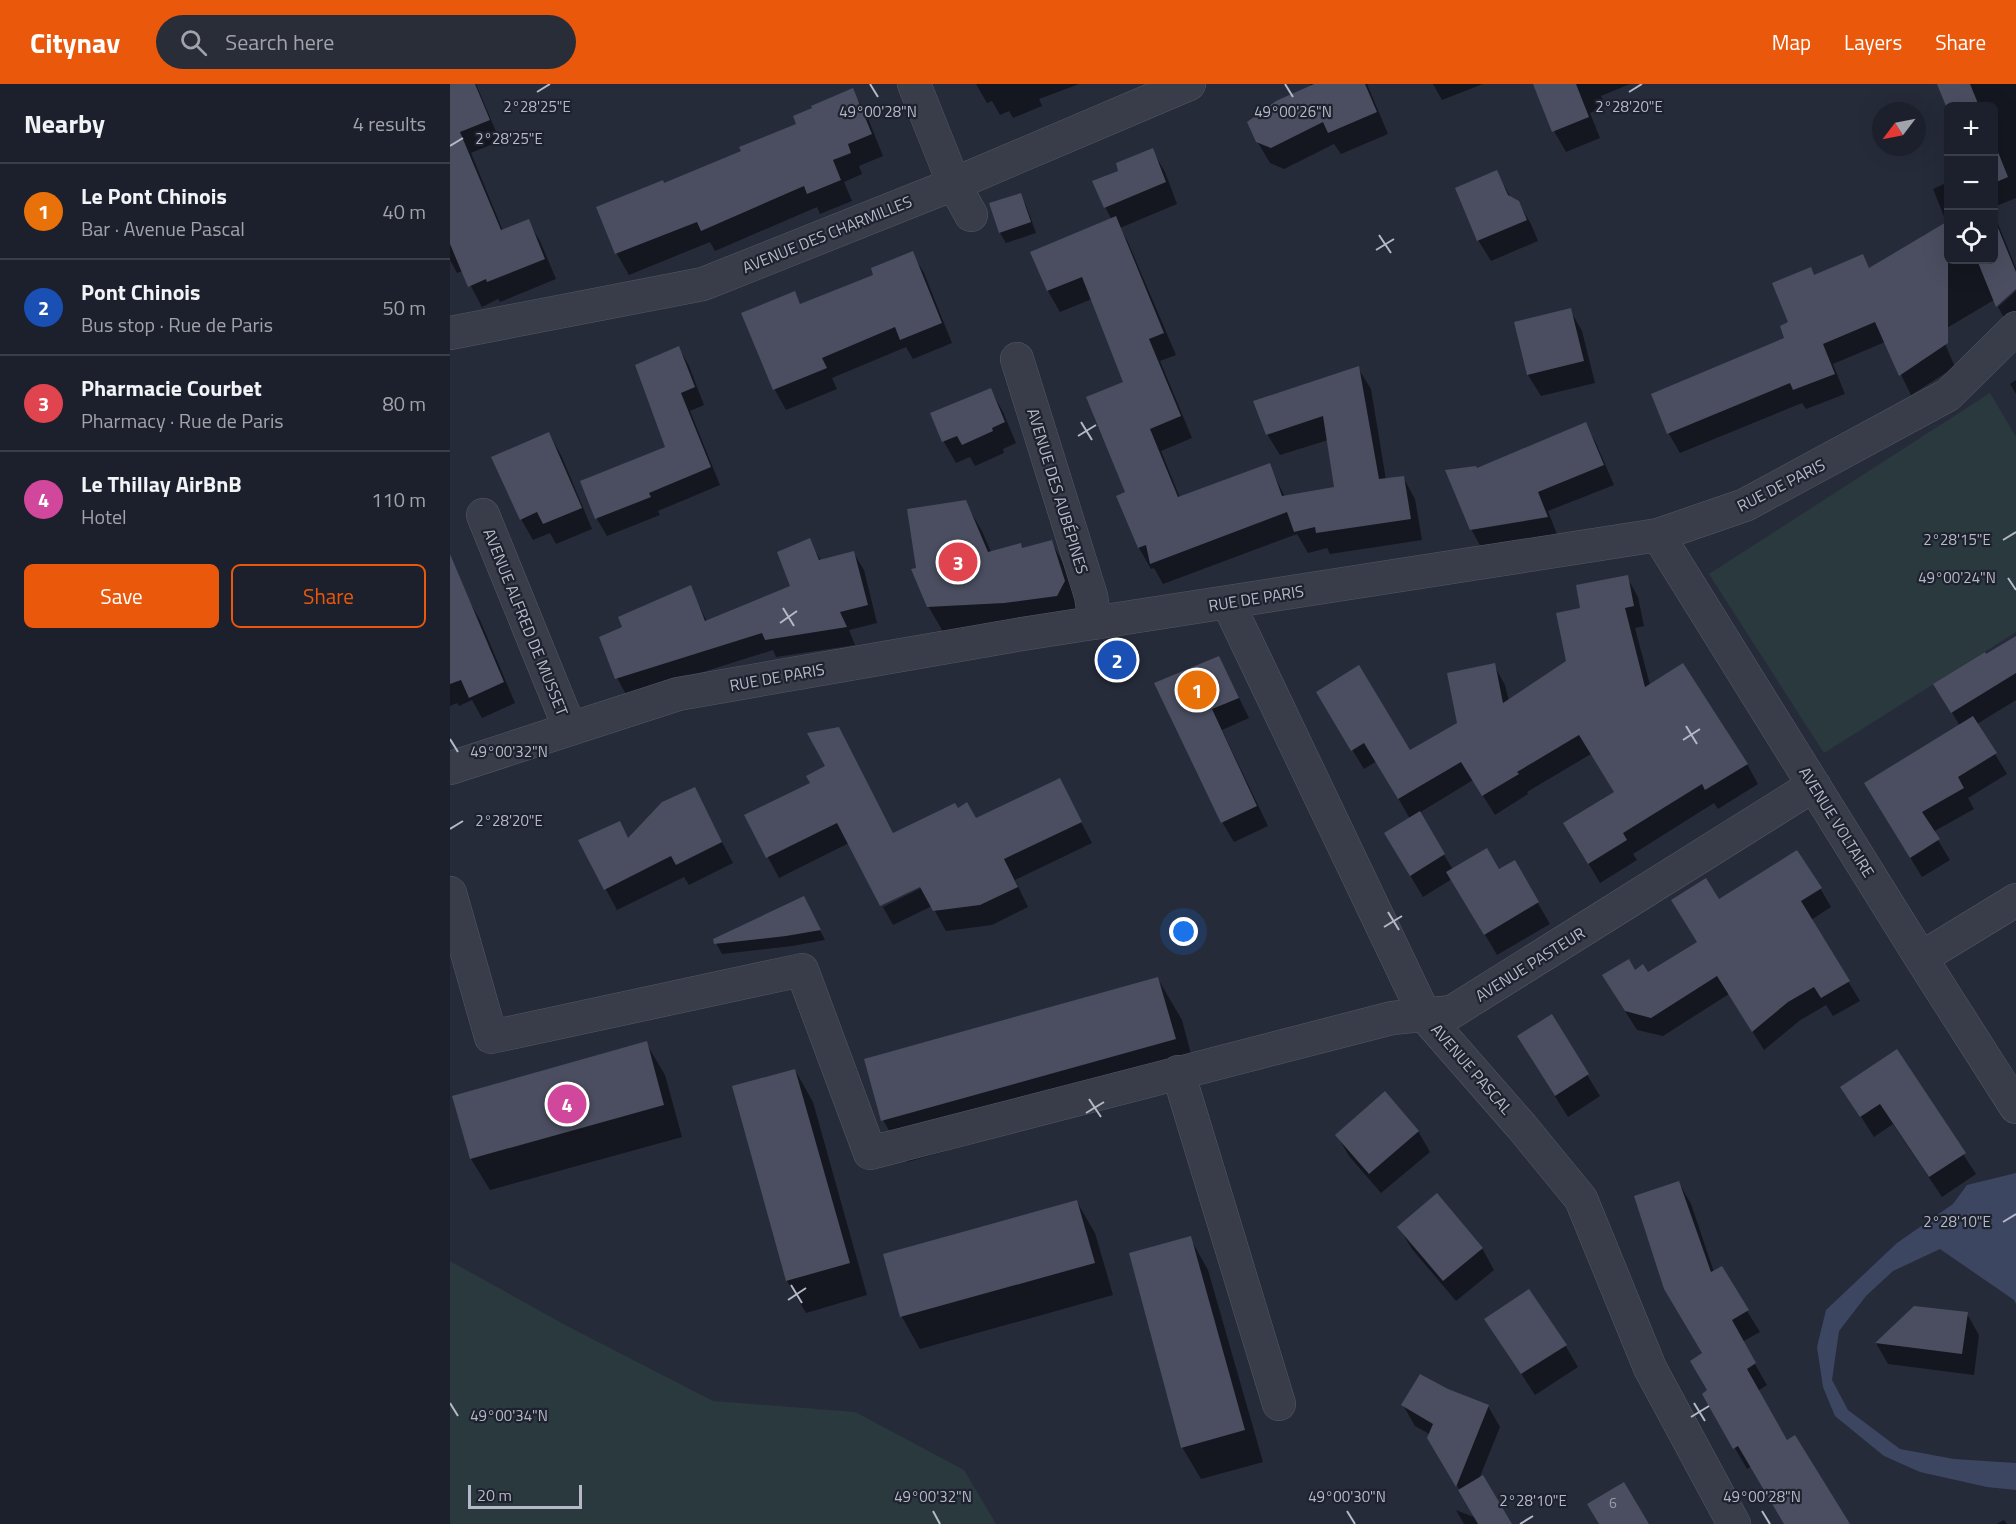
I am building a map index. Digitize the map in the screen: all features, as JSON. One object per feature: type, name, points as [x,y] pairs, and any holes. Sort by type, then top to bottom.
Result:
[{"type":"street","points":[[914,84],[954,184],[970,215]]},
{"type":"street","name":"AVENUE DES CHARMILLES","points":[[450,333],[703,284],[954,184],[1189,84]]},
{"type":"street","name":"RUE DE PARIS","points":[[450,768],[678,694],[1022,634],[1658,535],[1745,505],[1948,395],[2016,328]]},
{"type":"street","name":"AVENUE DES AUBÉPINES","points":[[1017,359],[1090,596],[1095,623]]},
{"type":"street","name":"AVENUE ALFRED DE MUSSET","points":[[483,515],[570,729]]},
{"type":"street","name":"AVENUE VOLTAIRE","points":[[1658,535],[2016,1107]]},
{"type":"street","name":"AVENUE PASCAL","points":[[1228,603],[1425,1016],[1581,1199],[1650,1368],[1734,1524]]},
{"type":"street","name":"AVENUE PASTEUR","points":[[450,893],[490,1037],[802,970],[870,1153],[1392,1018],[1452,1012],[1814,785]]},
{"type":"street","points":[[1921,958],[2016,900]]},
{"type":"street","points":[[1179,1072],[1279,1404]]},
{"type":"shaded area","points":[[1990,393],[2016,437],[2016,632],[1824,753],[1709,574]]},
{"type":"shaded area","points":[[450,1261],[567,1326],[713,1401],[855,1412],[964,1470],[996,1524],[450,1524]]},
{"type":"water","points":[[2016,1173],[2016,1304],[2014,1300],[1940,1249],[1893,1271],[1866,1296],[1839,1331],[1832,1380],[1848,1410],[1900,1449],[1954,1459],[2016,1463],[2016,1490],[1987,1487],[1920,1472],[1884,1456],[1835,1416],[1823,1387],[1817,1347],[1826,1310],[1897,1243],[1953,1204],[1967,1185]]},
{"type":"building","points":[[450,84],[475,84],[490,120],[460,132],[501,230],[529,219],[545,259],[468,287],[450,244]]},
{"type":"building","points":[[1314,84],[1365,84],[1377,112],[1328,133],[1323,122],[1271,148],[1256,142],[1247,122],[1276,101]]},
{"type":"building","points":[[1533,84],[1576,84],[1589,117],[1552,132]]},
{"type":"building","points":[[1937,84],[1970,84],[1977,102],[1944,102]]},
{"type":"building","points":[[853,88],[872,134],[848,144],[851,153],[833,160],[841,180],[807,194],[804,186],[701,231],[697,222],[615,254],[596,207],[663,180],[664,183],[741,151],[739,147],[796,124],[793,116]]},
{"type":"building","points":[[1153,148],[1166,182],[1104,208],[1092,181],[1118,171],[1116,163]]},
{"type":"building","points":[[1998,152],[2008,177],[1998,181]]},
{"type":"building","points":[[1497,170],[1508,195],[1519,201],[1527,220],[1477,241],[1455,188]]},
{"type":"building","points":[[1021,193],[1031,222],[999,233],[989,203]]},
{"type":"building","points":[[1116,216],[1164,333],[1149,339],[1181,416],[1150,429],[1178,497],[1270,463],[1282,496],[1334,487],[1323,416],[1266,435],[1253,401],[1359,366],[1379,479],[1404,476],[1411,519],[1316,533],[1315,527],[1294,532],[1287,512],[1150,564],[1146,545],[1138,548],[1116,496],[1125,492],[1086,397],[1123,382],[1082,277],[1047,291],[1030,252]]},
{"type":"building","points":[[1944,223],[1944,264],[1948,264],[1948,343],[1899,376],[1875,322],[1823,344],[1835,374],[1793,390],[1790,383],[1667,434],[1651,394],[1784,338],[1780,326],[1788,322],[1772,283],[1811,267],[1814,275],[1863,254],[1869,268]]},
{"type":"building","points":[[1998,228],[2016,272],[2016,289],[1996,307],[1979,264],[1998,264]]},
{"type":"building","points":[[913,251],[942,323],[900,340],[895,327],[822,358],[827,368],[773,390],[741,313],[795,291],[800,304],[873,275],[871,268]]},
{"type":"building","points":[[1571,308],[1584,361],[1527,375],[1514,322]]},
{"type":"building","points":[[679,346],[695,387],[681,393],[711,467],[649,493],[651,497],[595,519],[580,481],[665,447],[635,365]]},
{"type":"building","points":[[991,388],[1005,422],[992,428],[993,431],[962,445],[957,436],[942,442],[930,413]]},
{"type":"building","points":[[1586,422],[1604,465],[1538,492],[1548,517],[1470,530],[1445,470],[1476,466],[1477,468]]},
{"type":"building","points":[[549,432],[582,508],[543,524],[537,512],[520,520],[491,457]]},
{"type":"building","points":[[966,500],[988,552],[1021,543],[1022,548],[1052,540],[1065,581],[1057,596],[1004,603],[927,607],[911,569],[916,568],[907,509]]},
{"type":"building","points":[[810,538],[819,560],[854,551],[868,605],[840,612],[847,627],[765,640],[762,633],[615,679],[599,637],[622,627],[618,617],[691,585],[705,621],[790,586],[777,552]]},
{"type":"building","points":[[450,554],[504,682],[469,698],[461,680],[450,684]]},
{"type":"building","points":[[1628,575],[1634,606],[1625,608],[1645,687],[1683,663],[1748,764],[1705,790],[1702,784],[1623,833],[1627,840],[1588,864],[1563,823],[1614,792],[1579,735],[1482,796],[1461,762],[1398,799],[1364,743],[1351,751],[1316,692],[1359,665],[1410,750],[1457,723],[1447,673],[1495,663],[1503,703],[1566,661],[1556,613],[1580,608],[1576,585]]},
{"type":"building","points":[[2016,636],[2016,673],[1951,713],[1933,684]]},
{"type":"building","points":[[1219,656],[1239,698],[1212,709],[1257,806],[1221,823],[1154,683]]},
{"type":"building","points":[[1973,716],[1997,753],[1958,777],[1964,788],[1922,812],[1940,839],[1910,858],[1864,783]]},
{"type":"building","points":[[839,727],[893,833],[955,803],[958,808],[967,802],[976,818],[1060,778],[1082,822],[1004,859],[1018,887],[980,905],[933,911],[920,887],[880,906],[837,823],[766,858],[744,815],[810,783],[806,776],[825,766],[807,733]]},
{"type":"building","points":[[695,787],[722,842],[676,865],[671,856],[604,890],[578,840],[620,821],[628,838],[662,802]]},
{"type":"building","points":[[1420,811],[1445,854],[1410,876],[1384,833]]},
{"type":"building","points":[[1487,848],[1499,869],[1515,860],[1539,902],[1484,935],[1446,872]]},
{"type":"building","points":[[1797,850],[1822,888],[1801,901],[1850,981],[1821,998],[1814,987],[1788,1002],[1752,1032],[1717,976],[1651,1018],[1625,1011],[1602,975],[1629,959],[1635,970],[1643,964],[1648,972],[1697,942],[1671,900],[1706,878],[1719,899]]},
{"type":"building","points":[[804,896],[821,930],[714,944],[713,939]]},
{"type":"building","points":[[1158,977],[1176,1039],[881,1121],[864,1059]]},
{"type":"building","points":[[1552,1014],[1589,1074],[1555,1096],[1517,1036]]},
{"type":"building","points":[[647,1041],[664,1105],[470,1159],[452,1096]]},
{"type":"building","points":[[1897,1049],[1966,1153],[1929,1177],[1880,1104],[1860,1117],[1840,1087]]},
{"type":"building","points":[[795,1069],[850,1263],[786,1281],[732,1086]]},
{"type":"building","points":[[1385,1091],[1419,1131],[1369,1174],[1335,1135]]},
{"type":"building","points":[[1679,1181],[1711,1272],[1722,1266],[1749,1310],[1732,1320],[1756,1363],[1747,1369],[1787,1440],[1795,1435],[1850,1524],[1784,1524],[1738,1446],[1733,1449],[1702,1394],[1707,1390],[1690,1361],[1702,1353],[1664,1289],[1634,1196]]},
{"type":"building","points":[[1437,1193],[1483,1248],[1443,1281],[1397,1227]]},
{"type":"building","points":[[1077,1200],[1095,1263],[900,1317],[883,1254]]},
{"type":"building","points":[[1191,1236],[1245,1430],[1181,1448],[1129,1253]]},
{"type":"building","points":[[1529,1289],[1567,1345],[1521,1374],[1484,1319]]},
{"type":"building","points":[[1914,1306],[1968,1312],[1962,1354],[1875,1343]]},
{"type":"building","points":[[1420,1374],[1448,1389],[1489,1405],[1456,1487],[1427,1438],[1433,1424],[1401,1405]]},
{"type":"building","points":[[1483,1475],[1512,1524],[1478,1524],[1458,1490]]},
{"type":"building","points":[[1624,1482],[1649,1524],[1599,1524],[1587,1504]]},
{"type":"place","name":"Pharmacie Courbet","points":[[958,562]]},
{"type":"place","name":"Pont Chinois","points":[[1117,660]]},
{"type":"place","name":"Le Pont Chinois","points":[[1197,690]]},
{"type":"place","name":"Le Thillay AirBnB","points":[[567,1104]]}]
